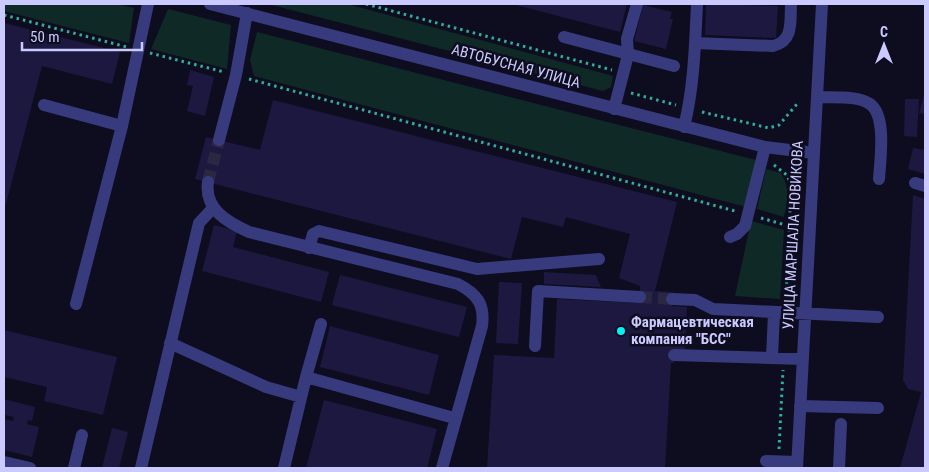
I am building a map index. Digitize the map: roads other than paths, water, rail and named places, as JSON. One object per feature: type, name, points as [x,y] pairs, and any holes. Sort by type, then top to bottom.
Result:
[{"type":"street","points":[[76,304],[122,126],[148,4]]},
{"type":"street","name":"АВТОБУСНАЯ УЛИЦА","points":[[210,4],[764,147],[814,153]]},
{"type":"street","points":[[614,108],[628,55],[627,39],[637,4]]},
{"type":"street","points":[[684,127],[689,108],[697,4]]},
{"type":"street","points":[[695,43],[774,46],[781,44],[790,34],[791,4]]},
{"type":"street","name":"УЛИЦА МАРШАЛА НОВИКОВА","points":[[797,465],[822,4]]},
{"type":"street","points":[[219,140],[236,75],[247,13]]},
{"type":"street","points":[[564,37],[674,66]]},
{"type":"street","points":[[817,97],[858,100],[871,104],[879,115],[881,128],[879,179]]},
{"type":"street","points":[[44,104],[122,126]]},
{"type":"street","points":[[730,237],[743,229],[764,147]]},
{"type":"street","points":[[208,182],[207,191],[213,208],[230,222],[249,232],[458,284],[477,296],[482,305],[482,326],[454,418],[442,468]]},
{"type":"street","points":[[141,468],[200,223],[213,208]]},
{"type":"street","points":[[309,248],[313,234],[319,231],[477,268],[599,260]]},
{"type":"street","points":[[535,346],[538,291],[640,297]]},
{"type":"street","points":[[672,299],[696,300],[713,309],[878,317]]},
{"type":"street","points":[[778,357],[780,313]]},
{"type":"street","points":[[284,468],[321,324]]},
{"type":"street","points":[[170,343],[266,387],[301,397]]},
{"type":"street","points":[[674,355],[803,359]]},
{"type":"street","points":[[306,377],[454,418]]},
{"type":"street","points":[[800,406],[878,408]]},
{"type":"street","points":[[839,468],[841,424]]},
{"type":"street","points":[[74,468],[82,435]]},
{"type":"street","points":[[772,461],[797,465]]},
{"type":"street","points":[[4,462],[30,468]]},
{"type":"tunnel","points":[[208,182],[219,140]]},
{"type":"tunnel","points":[[640,297],[672,299]]},
{"type":"place","name":"Фармацевтическая компания \"БСС\"","points":[[621,331]]}]
